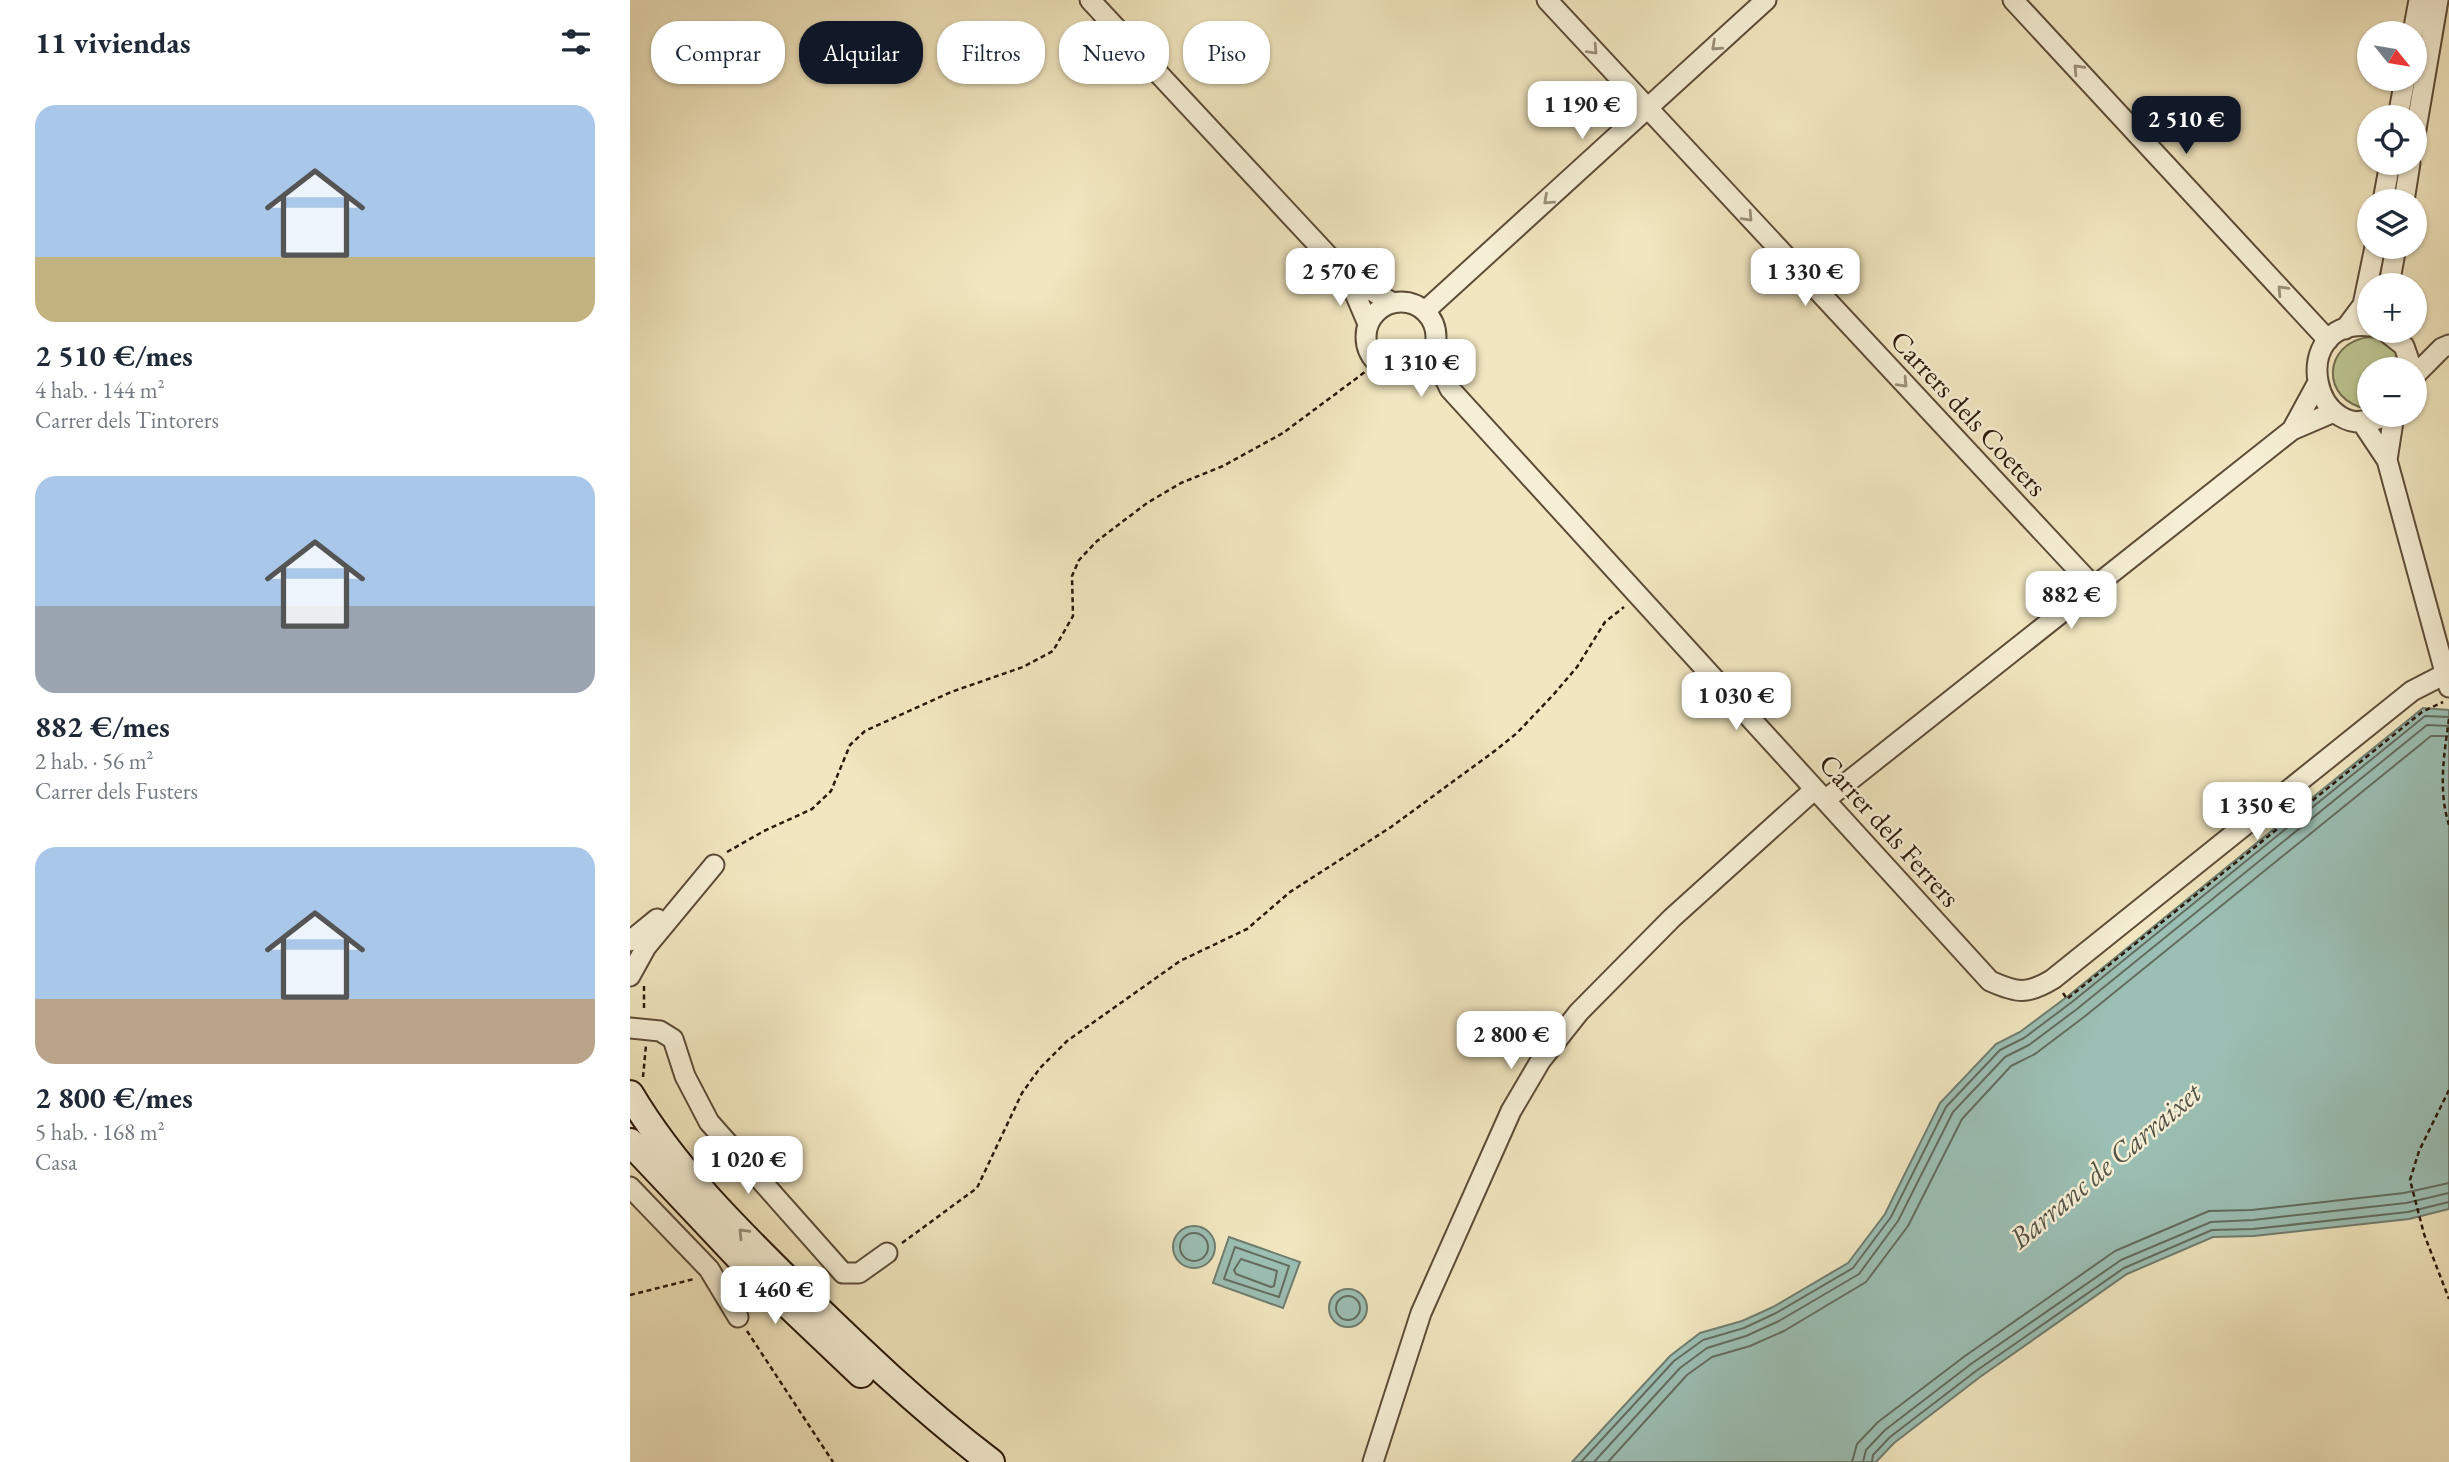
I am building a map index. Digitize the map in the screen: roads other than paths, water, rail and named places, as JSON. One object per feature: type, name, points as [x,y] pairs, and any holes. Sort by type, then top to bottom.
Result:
[{"type":"main road","points":[[630,1094],[655,1136],[692,1180],[777,1269],[929,1414],[991,1462]]},
{"type":"main road","points":[[630,1142],[746,1265],[835,1351],[917,1424],[965,1462]]},
{"type":"street","points":[[1090,0],[1348,277],[1393,303]]},
{"type":"street","name":"Carrers dels Coeters","points":[[1547,0],[2094,587]]},
{"type":"street","points":[[1425,311],[1766,0]]},
{"type":"street","points":[[2013,0],[2337,334]]},
{"type":"street","points":[[2415,21],[2419,0]]},
{"type":"street","points":[[2420,105],[2438,0]]},
{"type":"street","points":[[2357,420],[2334,412],[2323,400],[2317,384],[2317,361],[2363,305],[2373,259]]},
{"type":"street","points":[[1348,277],[1368,324],[1367,345],[1377,363],[1386,369],[1408,371],[1422,365],[1433,352],[1435,330],[1425,311],[1416,305],[1393,303],[1382,307],[1368,324]]},
{"type":"street","points":[[2337,334],[2357,329]]},
{"type":"street","points":[[2427,343],[2445,347]]},
{"type":"street","points":[[2427,364],[2445,347]]},
{"type":"street","name":"Carrer dels Ferrers","points":[[1433,352],[1450,389],[1990,981],[2012,990],[2028,992],[2052,980],[2412,691],[2447,680]]},
{"type":"street","name":"Carrer dels Ferrers","points":[[1408,371],[1450,389]]},
{"type":"street","points":[[2292,430],[2317,384]]},
{"type":"street","points":[[1373,1462],[1421,1313],[1451,1242],[1511,1111],[1541,1060],[1579,1012],[1672,918],[1820,794],[2094,587],[2292,430],[2334,412]]},
{"type":"street","points":[[2365,427],[2387,460],[2447,680]]},
{"type":"street","points":[[2387,460],[2392,427]]},
{"type":"street","points":[[630,941],[714,865],[646,947],[630,976]]},
{"type":"street","points":[[630,1028],[660,1031],[673,1039],[685,1076],[709,1122],[842,1273],[859,1273],[887,1253]]},
{"type":"street","points":[[630,1187],[709,1269],[738,1317]]},
{"type":"water","name":"Barranc de Carraixet","points":[[2423,708],[2449,710],[2449,1209],[2409,1219],[2254,1236],[2213,1237],[2127,1274],[1980,1377],[1894,1443],[1876,1462],[1572,1462],[1670,1356],[1700,1333],[1742,1321],[1773,1307],[1848,1263],[1885,1214],[1940,1103],[1996,1044],[2020,1032],[2068,996]]},
{"type":"water","points":[[1194,1226],[1209,1232],[1215,1247],[1209,1262],[1194,1268],[1179,1262],[1173,1247],[1179,1232]]},
{"type":"water","points":[[1229,1237],[1300,1262],[1283,1308],[1213,1283]]},
{"type":"water","points":[[1348,1289],[1362,1294],[1367,1308],[1362,1322],[1348,1327],[1334,1322],[1329,1308],[1334,1294]]}]
